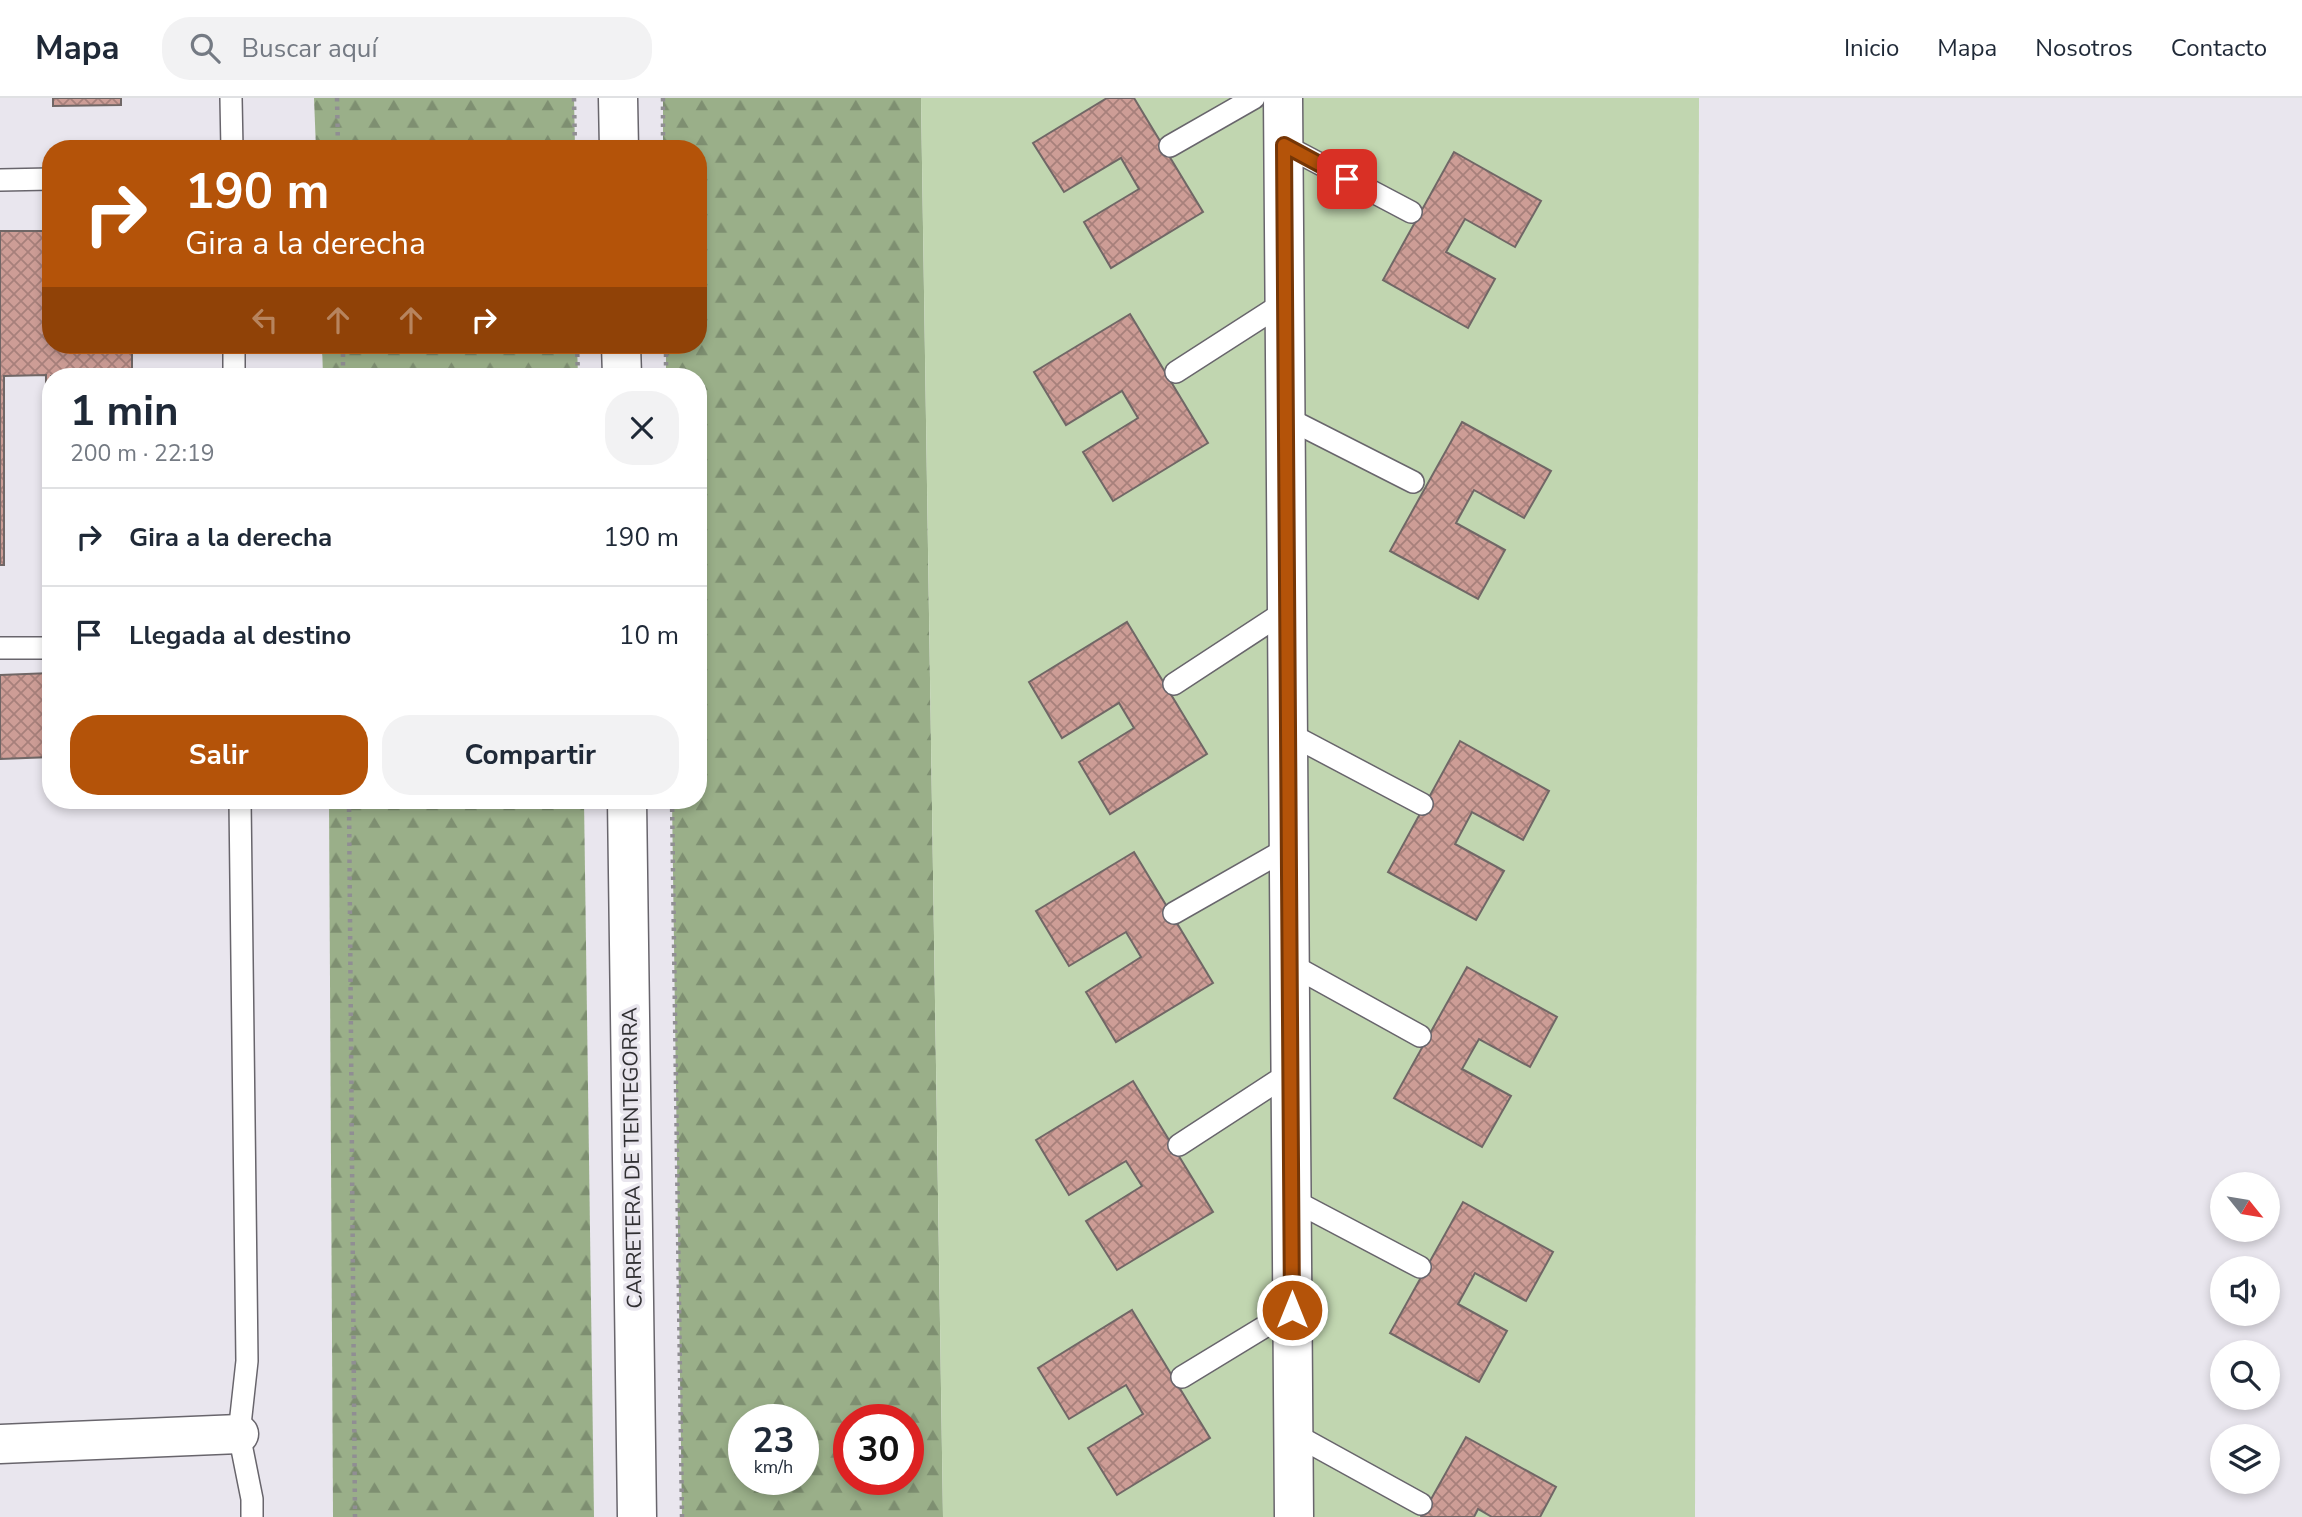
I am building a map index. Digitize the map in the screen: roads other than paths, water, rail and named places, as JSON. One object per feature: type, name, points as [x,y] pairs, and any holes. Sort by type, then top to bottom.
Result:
[{"type":"street","points":[[618,98],[619,140]]},
{"type":"street","points":[[1283,98],[1294,1517]]},
{"type":"street","name":"CARRETERA DE TENTEGORRA","points":[[627,809],[637,1517]]},
{"type":"street","points":[[0,1444],[239,1434]]},
{"type":"lane","points":[[231,98],[232,140]]},
{"type":"lane","points":[[1170,146],[1254,98]]},
{"type":"lane","points":[[1284,145],[1411,212]]},
{"type":"lane","points":[[0,180],[42,179]]},
{"type":"lane","points":[[1176,372],[1285,302]]},
{"type":"lane","points":[[1285,417],[1413,482]]},
{"type":"lane","points":[[1174,684],[1287,610]]},
{"type":"lane","points":[[0,648],[42,648]]},
{"type":"lane","points":[[1287,733],[1422,804]]},
{"type":"lane","points":[[240,809],[247,1360],[239,1434],[252,1499],[252,1517]]},
{"type":"lane","points":[[1174,913],[1288,848]]},
{"type":"lane","points":[[1290,964],[1420,1036]]},
{"type":"lane","points":[[1179,1145],[1291,1072]]},
{"type":"lane","points":[[1291,1199],[1420,1267]]},
{"type":"lane","points":[[1182,1377],[1292,1310]]},
{"type":"lane","points":[[1294,1434],[1421,1504]]}]
